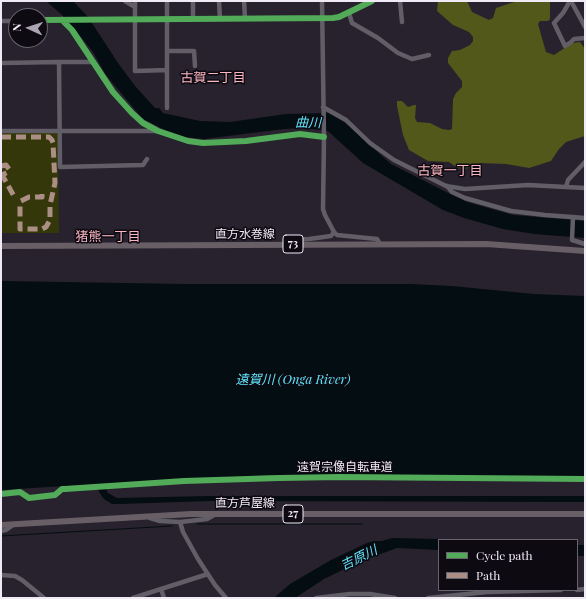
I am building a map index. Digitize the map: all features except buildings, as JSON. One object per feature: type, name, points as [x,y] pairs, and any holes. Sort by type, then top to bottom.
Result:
[{"type":"main road","name":"直方水巻線","points":[[1,246],[486,244],[585,251]]},
{"type":"main road","name":"直方芦屋線","points":[[1,525],[216,514],[585,514]]},
{"type":"street","points":[[125,1],[135,7]]},
{"type":"street","points":[[135,1],[135,71],[167,70]]},
{"type":"street","points":[[167,1],[167,108]]},
{"type":"street","points":[[193,1],[193,19]]},
{"type":"street","points":[[219,1],[220,19]]},
{"type":"street","points":[[244,1],[245,18]]},
{"type":"street","points":[[322,1],[324,109],[323,209],[325,216],[334,232],[340,236],[377,239],[380,244]]},
{"type":"street","points":[[400,1],[402,22]]},
{"type":"street","points":[[585,27],[571,1],[554,23],[565,46],[574,39],[585,38]]},
{"type":"street","points":[[48,20],[322,18],[339,17],[369,2]]},
{"type":"street","points":[[349,13],[352,23],[378,38],[398,53],[412,59],[429,54]]},
{"type":"street","points":[[63,20],[72,30],[113,92],[143,123],[158,131],[188,141],[203,143],[246,141],[300,134],[324,137]]},
{"type":"street","points":[[167,51],[194,51],[195,66]]},
{"type":"street","points":[[59,62],[60,167],[143,165],[147,159]]},
{"type":"street","points":[[1,63],[94,62]]},
{"type":"street","points":[[324,109],[346,120],[370,142],[394,160],[446,186],[465,189],[528,185],[585,188]]},
{"type":"street","points":[[1,131],[158,131]]},
{"type":"street","points":[[566,187],[568,180],[585,162]]},
{"type":"street","points":[[446,186],[452,192],[465,198],[511,211],[585,218]]},
{"type":"street","points":[[573,217],[572,240],[585,244]]},
{"type":"street","points":[[291,244],[292,240],[331,236],[334,232]]},
{"type":"street","points":[[143,517],[160,521],[180,522],[207,519],[216,514]]},
{"type":"street","points":[[180,522],[183,532],[198,559],[218,589],[226,598]]},
{"type":"street","points":[[1,531],[6,530],[15,524]]},
{"type":"street","points":[[133,598],[208,574]]},
{"type":"street","points":[[1,575],[15,576],[44,598]]},
{"type":"street","points":[[162,589],[164,598]]},
{"type":"street","points":[[428,598],[486,592],[524,591]]},
{"type":"street","points":[[316,598],[350,594],[370,594],[395,598]]},
{"type":"green space","points":[[438,1],[467,1],[472,12],[489,20],[493,18],[496,8],[508,4],[518,1],[550,1],[550,19],[548,21],[540,21],[538,24],[546,52],[554,55],[572,43],[580,42],[585,49],[585,136],[566,142],[551,161],[529,168],[506,164],[481,163],[465,169],[458,168],[449,162],[428,161],[409,150],[403,135],[397,101],[402,101],[408,107],[416,105],[415,118],[417,122],[430,123],[442,129],[452,129],[453,99],[462,87],[462,81],[448,63],[448,58],[452,51],[460,50],[470,45],[473,41],[473,37],[469,32],[453,25],[437,11]]},
{"type":"green space","points":[[1,133],[58,133],[59,233],[1,233]]},
{"type":"water","name":"曲川","points":[[46,1],[73,1],[88,17],[135,86],[155,108],[159,108],[163,113],[200,121],[230,122],[286,114],[328,113],[344,122],[391,164],[444,191],[467,202],[513,215],[585,221],[585,238],[534,234],[503,229],[464,218],[443,210],[363,163],[329,132],[324,130],[302,128],[284,129],[204,139],[185,137],[165,130],[143,119],[106,75],[93,52],[78,33],[61,14]]},
{"type":"water","name":"遠賀川 (Onga River)","points":[[1,281],[186,284],[410,284],[452,286],[534,294],[585,296],[585,476],[271,475],[104,484],[108,493],[117,498],[210,496],[585,496],[585,502],[210,501],[112,504],[104,499],[99,492],[97,484],[1,490]]},
{"type":"water","name":"吉原川","points":[[392,538],[438,539],[438,550],[397,548],[361,561],[324,579],[295,598],[274,598],[290,584],[331,560],[367,543]]},
{"type":"water","points":[[578,545],[585,545],[585,556],[578,556]]},
{"type":"waterway","points":[[197,524],[362,524]]},
{"type":"waterway","points":[[1,536],[172,526]]},
{"type":"marked path","points":[[1,137],[49,137],[53,143],[55,183],[50,205],[50,220],[46,227],[42,229],[20,229],[20,206]]},
{"type":"marked path","points":[[1,166],[6,165],[9,169],[8,172],[2,175]]},
{"type":"marked path","points":[[1,173],[15,198]]},
{"type":"marked path","points":[[21,201],[29,197],[42,197],[42,194]]},
{"type":"cycle path","points":[[48,20],[333,18],[339,17],[372,1]]},
{"type":"cycle path","points":[[62,20],[72,30],[113,92],[143,123],[158,131],[188,141],[203,143],[246,141],[300,134],[324,137]]},
{"type":"cycle path","name":"遠賀宗像自転車道","points":[[1,494],[20,492],[29,498],[55,495],[62,489],[184,481],[279,478],[585,479]]},
{"type":"district","name":"古賀二丁目","points":[[213,78]]},
{"type":"district","name":"古賀一丁目","points":[[450,171]]},
{"type":"district","name":"猪熊一丁目","points":[[108,237]]}]
